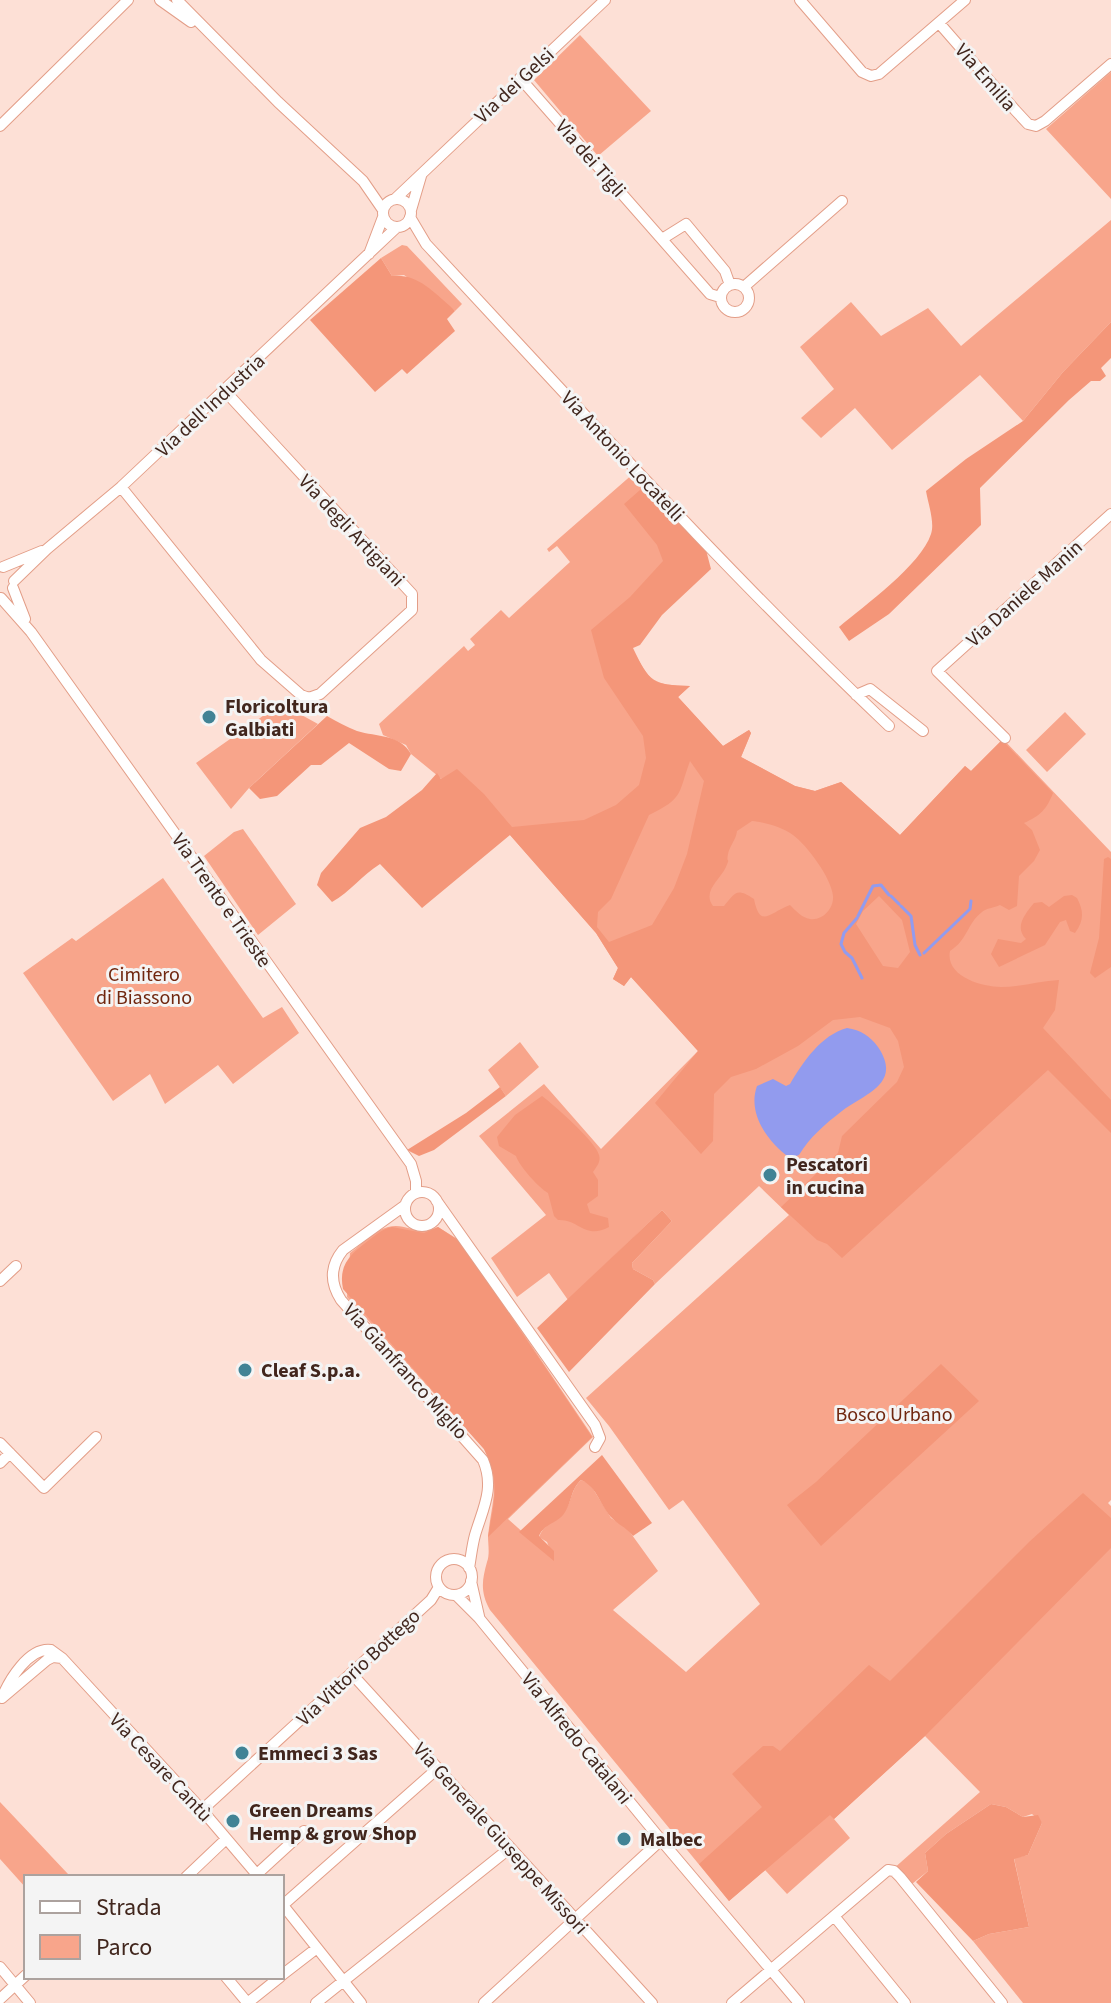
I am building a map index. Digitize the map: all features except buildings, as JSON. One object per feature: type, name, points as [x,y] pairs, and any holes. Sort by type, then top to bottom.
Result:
[{"type":"street","points":[[160,0],[214,39]]},
{"type":"street","name":"Via dei Gelsi","points":[[394,200],[605,0]]},
{"type":"street","points":[[802,1],[862,72],[871,76],[879,74],[965,0]]},
{"type":"street","points":[[0,126],[128,1]]},
{"type":"street","points":[[179,1],[214,39],[363,181],[394,200],[403,201],[410,213]]},
{"type":"street","name":"Via Emilia","points":[[939,23],[1028,124],[1036,126],[1111,64]]},
{"type":"street","name":"Via dei Tigli","points":[[520,78],[710,294],[720,297],[722,306],[727,310],[745,310],[749,303],[745,286],[842,201]]},
{"type":"street","points":[[363,181],[386,222],[398,227],[407,223],[423,170]]},
{"type":"street","points":[[368,256],[383,213],[394,200]]},
{"type":"street","name":"Via Antonio Locatelli","points":[[410,213],[426,244]]},
{"type":"street","points":[[662,239],[686,224],[725,271],[730,285]]},
{"type":"street","name":"Via Antonio Locatelli","points":[[398,227],[426,244],[692,529],[889,726]]},
{"type":"street","name":"Via dell'Industria","points":[[13,584],[47,549],[121,487],[225,391],[398,227]]},
{"type":"street","points":[[720,297],[723,289],[736,282],[745,286]]},
{"type":"street","name":"Via degli Artigiani","points":[[121,487],[261,660],[301,695],[309,698],[320,694],[412,610],[412,594],[225,391]]},
{"type":"street","name":"Via Daniele Manin","points":[[1005,738],[937,671],[1111,514]]},
{"type":"street","name":"Via dell'Industria","points":[[2,566],[47,549]]},
{"type":"street","name":"Via Trento e Trieste","points":[[2,566],[12,575],[31,632]]},
{"type":"street","name":"Via Trento e Trieste","points":[[13,584],[1,598],[31,632],[433,1197]]},
{"type":"street","points":[[856,695],[870,689],[923,731]]},
{"type":"street","name":"Via Trento e Trieste","points":[[413,1169],[416,1193]]},
{"type":"street","points":[[459,1230],[435,1222],[421,1226],[409,1221],[404,1206],[416,1193],[433,1197],[459,1230],[595,1425],[600,1438],[595,1447]]},
{"type":"street","points":[[433,1197],[439,1209],[435,1222]]},
{"type":"street","name":"Via Gianfranco Miglio","points":[[404,1206],[340,1254],[334,1267],[334,1286],[344,1304],[483,1460],[489,1476],[489,1495],[475,1536],[469,1568]]},
{"type":"street","name":"Via Gianfranco Miglio","points":[[381,1224],[409,1221]]},
{"type":"street","points":[[0,1281],[16,1266]]},
{"type":"street","points":[[0,1443],[44,1488],[96,1437]]},
{"type":"street","points":[[0,1463],[10,1453]]},
{"type":"street","name":"Via Gianfranco Miglio","points":[[456,1559],[465,1552],[475,1536]]},
{"type":"street","points":[[456,1559],[469,1568],[471,1581],[466,1590],[457,1596],[447,1594],[439,1587],[436,1579],[439,1568],[447,1561],[456,1559]]},
{"type":"street","name":"Via Alfredo Catalani","points":[[471,1581],[479,1618]]},
{"type":"street","name":"Via Vittorio Bottego","points":[[202,1810],[431,1600],[439,1587]]},
{"type":"street","name":"Via Alfredo Catalani","points":[[457,1596],[479,1618],[799,2003]]},
{"type":"street","name":"Via Cesare Cantù","points":[[1,1698],[47,1660],[62,1658],[202,1810],[257,1875]]},
{"type":"street","name":"Via Generale Giuseppe Missori","points":[[351,1673],[652,2003]]},
{"type":"street","points":[[284,1903],[437,1769]]},
{"type":"street","points":[[259,1875],[304,1831]]},
{"type":"street","points":[[188,1875],[226,1839]]},
{"type":"street","points":[[484,2003],[661,1840]]},
{"type":"street","points":[[316,2003],[510,1848]]},
{"type":"street","points":[[732,2003],[888,1870],[894,1871],[1002,2003]]},
{"type":"street","points":[[284,1907],[361,2003]]},
{"type":"street","points":[[834,1916],[905,2003]]},
{"type":"street","points":[[284,1974],[317,1948]]},
{"type":"street","points":[[0,1967],[30,2003]]},
{"type":"street","points":[[0,1999],[24,1977]]},
{"type":"street","points":[[228,1979],[246,2001],[250,2001],[277,1979]]},
{"type":"green space","points":[[580,35],[651,111],[598,156],[534,80]]},
{"type":"green space","points":[[1111,72],[1111,199],[1046,129]]},
{"type":"green space","points":[[1111,220],[1111,322],[1063,372],[1023,421],[980,375],[892,450],[855,408],[821,438],[801,418],[834,389],[800,347],[851,302],[881,336],[928,308],[961,346]]},
{"type":"green space","points":[[402,245],[407,246],[462,304],[455,311],[404,275],[392,276],[381,258]]},
{"type":"green space","points":[[381,258],[392,276],[416,280],[450,306],[455,311],[447,319],[455,331],[407,374],[402,369],[375,392],[310,320]]},
{"type":"green space","points":[[1111,322],[1111,358],[1101,368],[1106,376],[1100,381],[1091,381],[1069,400],[980,488],[981,525],[889,614],[849,641],[839,627],[904,572],[925,546],[932,524],[926,491],[966,459],[1023,421],[1063,372]]},
{"type":"green space","name":"Bosco Urbano","points":[[634,473],[706,550],[632,648],[648,675],[660,683],[690,686],[678,697],[723,746],[749,730],[751,733],[741,757],[795,786],[815,791],[841,782],[900,835],[965,766],[971,771],[1003,739],[1111,852],[1111,1500],[1108,1503],[1111,1506],[1111,2003],[1023,2003],[973,1941],[989,1934],[1029,1927],[1014,1858],[1028,1855],[1042,1823],[1032,1814],[1023,1817],[1006,1807],[991,1804],[946,1834],[925,1853],[928,1871],[907,1888],[892,1870],[980,1792],[925,1736],[834,1819],[850,1838],[787,1894],[765,1870],[729,1901],[490,1610],[483,1586],[494,1482],[484,1449],[347,1297],[350,1253],[383,1229],[401,1226],[423,1231],[438,1227],[462,1242],[593,1437],[508,1519],[554,1560],[547,1542],[539,1537],[544,1528],[566,1509],[581,1480],[590,1484],[611,1518],[627,1528],[658,1571],[613,1610],[686,1672],[760,1604],[683,1500],[669,1510],[586,1398],[789,1215],[759,1186],[655,1284],[633,1269],[632,1263],[672,1221],[662,1210],[568,1300],[549,1273],[517,1297],[491,1258],[546,1215],[479,1136],[544,1084],[601,1149],[698,1051],[631,977],[624,986],[613,979],[618,968],[596,933],[510,835],[411,754],[406,745],[383,735],[379,724],[464,646],[468,651],[475,645],[470,639],[501,610],[509,618],[570,562],[557,546],[549,552],[547,549]]},
{"type":"green space","points":[[648,483],[706,550],[711,569],[662,615],[640,645],[633,648],[654,680],[667,685],[690,686],[678,697],[723,746],[749,730],[751,733],[741,757],[795,786],[815,791],[841,782],[900,835],[965,766],[971,771],[1002,740],[1053,793],[1042,811],[1024,823],[1032,830],[1040,850],[1019,876],[1017,906],[1009,910],[1000,905],[982,912],[950,951],[950,960],[959,973],[984,985],[1008,987],[1059,980],[1055,1010],[1043,1028],[1111,1100],[1111,1133],[1048,1070],[842,1258],[781,1207],[838,1153],[842,1136],[897,1082],[904,1067],[898,1041],[890,1028],[860,1017],[833,1020],[798,1046],[756,1069],[731,1077],[714,1094],[713,1141],[701,1154],[655,1103],[698,1051],[631,977],[624,986],[613,979],[618,968],[596,933],[510,835],[422,908],[380,864],[332,902],[317,885],[321,873],[360,828],[386,817],[422,790],[437,773],[441,779],[457,769],[512,827],[584,820],[616,805],[639,785],[646,758],[643,736],[604,678],[591,630],[630,597],[663,561],[657,545],[624,504]],"holes":[[[690,761],[704,781],[687,854],[674,888],[652,925],[609,942],[597,927],[598,912],[611,899],[649,815],[678,794]],[[752,821],[773,825],[799,840],[812,854],[832,889],[833,901],[827,913],[810,919],[790,905],[762,916],[754,899],[743,893],[736,893],[724,906],[713,906],[711,890],[726,867],[737,831]],[[879,896],[902,920],[910,952],[898,968],[883,966],[856,924],[863,911]]]},
{"type":"green space","points":[[284,701],[318,724],[249,788],[231,809],[196,763]]},
{"type":"green space","points":[[1065,712],[1086,734],[1047,772],[1026,750]]},
{"type":"green space","points":[[327,716],[357,731],[401,743],[411,754],[401,771],[389,769],[349,743],[321,765],[311,765],[277,796],[260,799],[249,788]]},
{"type":"green space","points":[[243,829],[296,904],[258,935],[204,856],[234,832]]},
{"type":"green space","points":[[1104,859],[1111,859],[1111,967],[1095,978],[1090,973],[1099,938]]},
{"type":"green space","name":"Cimitero di Biassono","points":[[163,878],[263,1018],[282,1007],[299,1033],[233,1084],[218,1065],[165,1104],[150,1074],[113,1101],[23,973],[72,938],[76,941]]},
{"type":"green space","points":[[1064,896],[1077,898],[1082,912],[1075,933],[1070,931],[1066,920],[1060,922],[1045,945],[999,967],[991,954],[998,939],[1021,943],[1026,939],[1021,925],[1034,903],[1042,902],[1049,907]]},
{"type":"green space","points":[[520,1042],[539,1067],[506,1096],[488,1070]]},
{"type":"green space","points":[[500,1087],[506,1096],[434,1150],[419,1156],[407,1150],[466,1113]]},
{"type":"green space","points":[[542,1096],[574,1124],[596,1149],[599,1160],[593,1172],[598,1180],[598,1196],[587,1204],[590,1213],[608,1218],[609,1227],[594,1231],[558,1220],[548,1193],[530,1176],[516,1156],[499,1146],[497,1137],[515,1115]]},
{"type":"green space","points":[[662,1210],[672,1221],[632,1263],[633,1269],[655,1284],[569,1372],[537,1328]]},
{"type":"green space","points":[[392,1227],[424,1233],[438,1227],[461,1242],[592,1437],[488,1537],[494,1482],[484,1449],[343,1289],[342,1273],[352,1255],[377,1234]]},
{"type":"green space","points":[[941,1364],[979,1401],[821,1546],[787,1505],[816,1482]]},
{"type":"green space","points":[[602,1455],[652,1523],[633,1536],[613,1519],[591,1487],[581,1480],[563,1515],[539,1536],[554,1551],[554,1561],[519,1532]]},
{"type":"green space","points":[[1083,1493],[1111,1518],[1111,1548],[925,1736],[834,1819],[830,1815],[729,1901],[699,1864],[762,1807],[732,1774],[763,1746],[773,1746],[780,1751],[869,1665],[890,1681],[1029,1542]]},
{"type":"green space","points":[[0,1802],[68,1874],[24,1875],[24,1886],[0,1859]]},
{"type":"green space","points":[[991,1804],[1006,1807],[1023,1817],[1038,1815],[1042,1823],[1028,1855],[1014,1859],[1029,1927],[989,1934],[973,1941],[916,1882],[928,1871],[925,1853],[946,1834]]},
{"type":"water","points":[[847,1028],[865,1034],[878,1047],[885,1060],[883,1079],[870,1093],[824,1126],[799,1155],[790,1158],[767,1136],[757,1117],[757,1086],[773,1079],[786,1086],[790,1084],[821,1043]]},
{"type":"waterway","points":[[858,916],[873,886],[881,885],[889,895]]},
{"type":"waterway","points":[[891,896],[899,904]]},
{"type":"waterway","points":[[924,953],[970,909],[971,901]]},
{"type":"waterway","points":[[901,906],[910,915]]},
{"type":"waterway","points":[[911,916],[915,945],[920,955]]},
{"type":"waterway","points":[[857,918],[844,933],[841,944],[862,978]]},
{"type":"waterway","points":[[790,1158],[792,1164]]},
{"type":"place","name":"Floricoltura Galbiati","points":[[209,717]]},
{"type":"place","name":"Pescatori in cucina","points":[[770,1175]]},
{"type":"place","name":"Cleaf S.p.a.","points":[[245,1370]]},
{"type":"place","name":"Emmeci 3 Sas","points":[[242,1753]]},
{"type":"place","name":"Green Dreams Hemp & grow Shop","points":[[233,1821]]},
{"type":"place","name":"Malbec","points":[[624,1839]]}]
